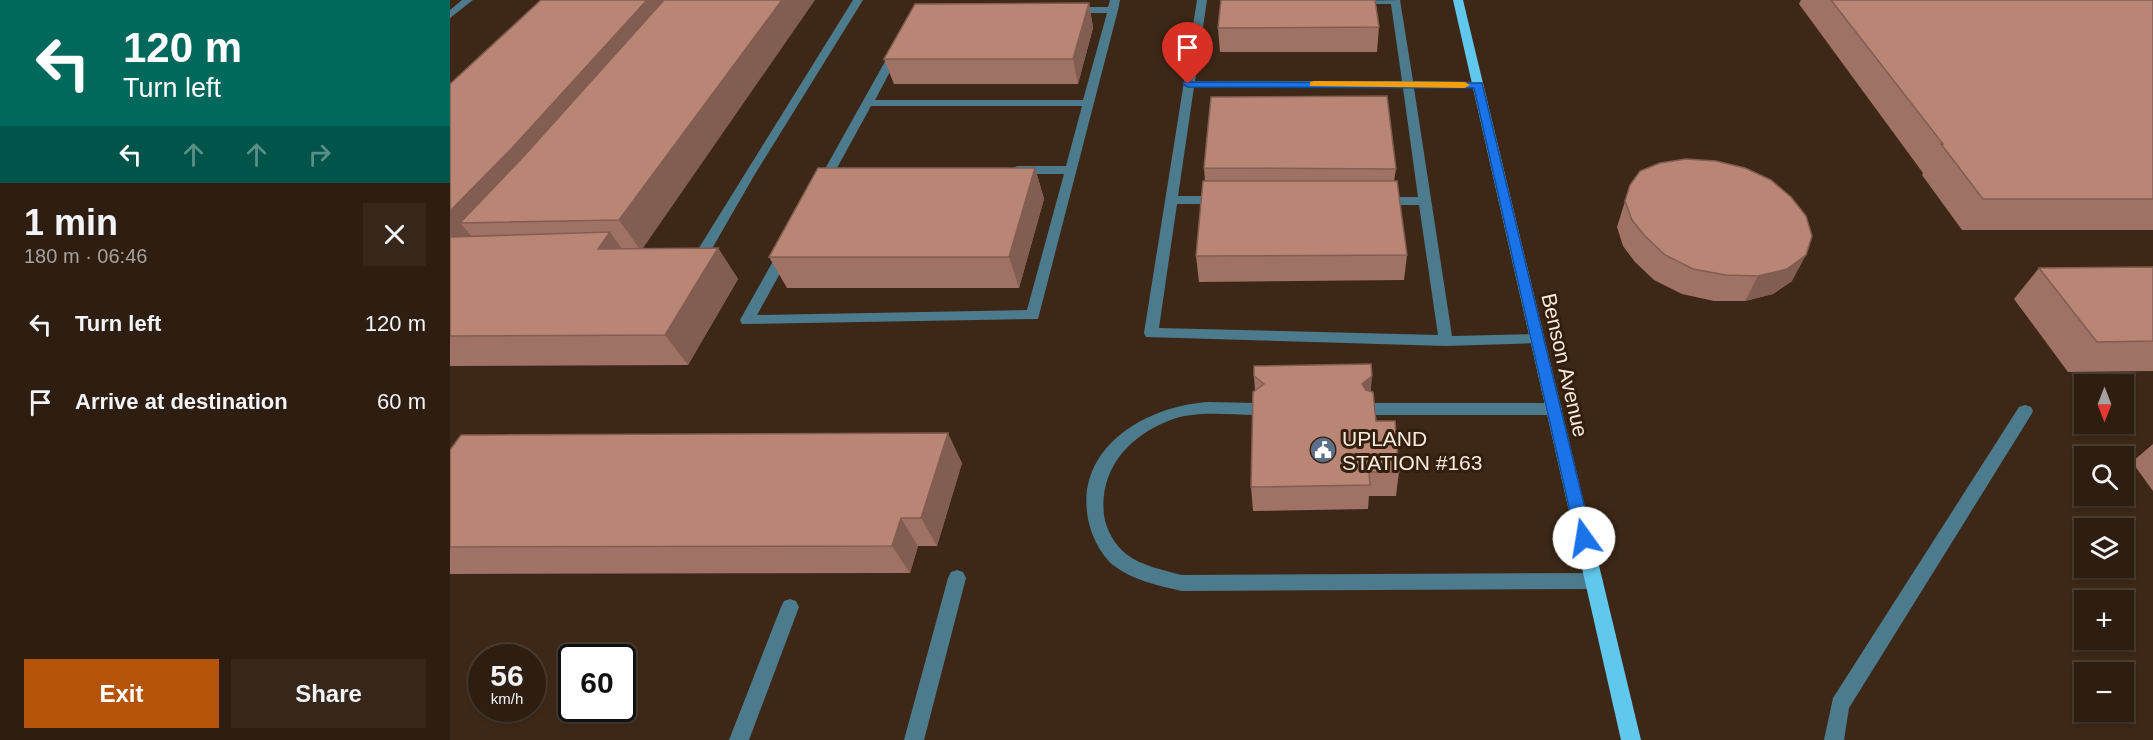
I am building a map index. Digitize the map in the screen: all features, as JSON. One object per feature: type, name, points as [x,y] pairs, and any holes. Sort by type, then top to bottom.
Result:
[{"type":"main road","name":"Benson Avenue","points":[[1458,0],[1631,740]]},
{"type":"lane","points":[[450,15],[468,0]]},
{"type":"lane","points":[[678,256],[701,256],[858,0]]},
{"type":"lane","points":[[1205,1],[1188,84],[1151,333],[1446,341],[1537,339]]},
{"type":"lane","points":[[1349,1],[1395,1],[1446,341]]},
{"type":"lane","points":[[792,240],[747,320],[1033,315],[1114,5],[1056,10]]},
{"type":"lane","points":[[814,200],[836,170],[867,103],[902,42]]},
{"type":"lane","points":[[1188,84],[1478,85]]},
{"type":"lane","points":[[867,103],[1088,103]]},
{"type":"lane","points":[[1002,170],[1071,170]]},
{"type":"lane","points":[[1170,200],[1239,200]]},
{"type":"lane","points":[[1366,201],[1424,201]]},
{"type":"lane","points":[[1255,409],[1197,409],[1165,415],[1136,429],[1113,450],[1098,476],[1093,505],[1100,534],[1118,558],[1147,575],[1182,583],[1594,581]]},
{"type":"lane","points":[[1370,409],[1554,409]]},
{"type":"lane","points":[[1834,740],[1840,705],[2025,411]]},
{"type":"lane","points":[[914,740],[957,578]]},
{"type":"lane","points":[[739,740],[789,607]]},
{"type":"building","points":[[541,0],[647,0],[513,147],[450,211],[450,84]]},
{"type":"building","points":[[664,0],[782,0],[619,220],[460,223],[524,156]]},
{"type":"building","points":[[1221,0],[1375,0],[1379,27],[1218,28]]},
{"type":"building","points":[[1831,0],[2153,0],[2153,199],[1983,199]]},
{"type":"building","points":[[1089,3],[1073,59],[884,59],[915,4]]},
{"type":"building","points":[[1387,96],[1396,169],[1204,168],[1211,97]]},
{"type":"building","points":[[1686,159],[1716,161],[1745,168],[1771,180],[1791,197],[1806,216],[1812,236],[1806,255],[1787,269],[1758,276],[1726,275],[1693,269],[1665,255],[1632,220],[1625,201],[1630,185],[1640,171],[1660,163]]},
{"type":"building","points":[[818,168],[1035,168],[1009,257],[769,257]]},
{"type":"building","points":[[1203,181],[1397,181],[1407,255],[1196,256]]},
{"type":"building","points":[[610,232],[598,249],[718,248],[665,335],[450,336],[450,237]]},
{"type":"building","points":[[2153,267],[2153,341],[2097,342],[2039,268]]},
{"type":"building","name":"UPLAND STATION #163","points":[[1371,364],[1372,376],[1362,384],[1366,390],[1373,392],[1376,421],[1395,421],[1399,472],[1369,472],[1370,485],[1251,487],[1253,392],[1264,384],[1254,376],[1254,366]]},
{"type":"building","points":[[948,433],[921,518],[901,518],[892,546],[450,547],[450,450],[461,435]]},
{"type":"slow traffic","points":[[1314,84],[1465,85]]},
{"type":"place","name":"UPLAND STATION #163","points":[[1323,450]]},
{"type":"route","points":[[1188,84],[1478,85],[1584,538]]}]
